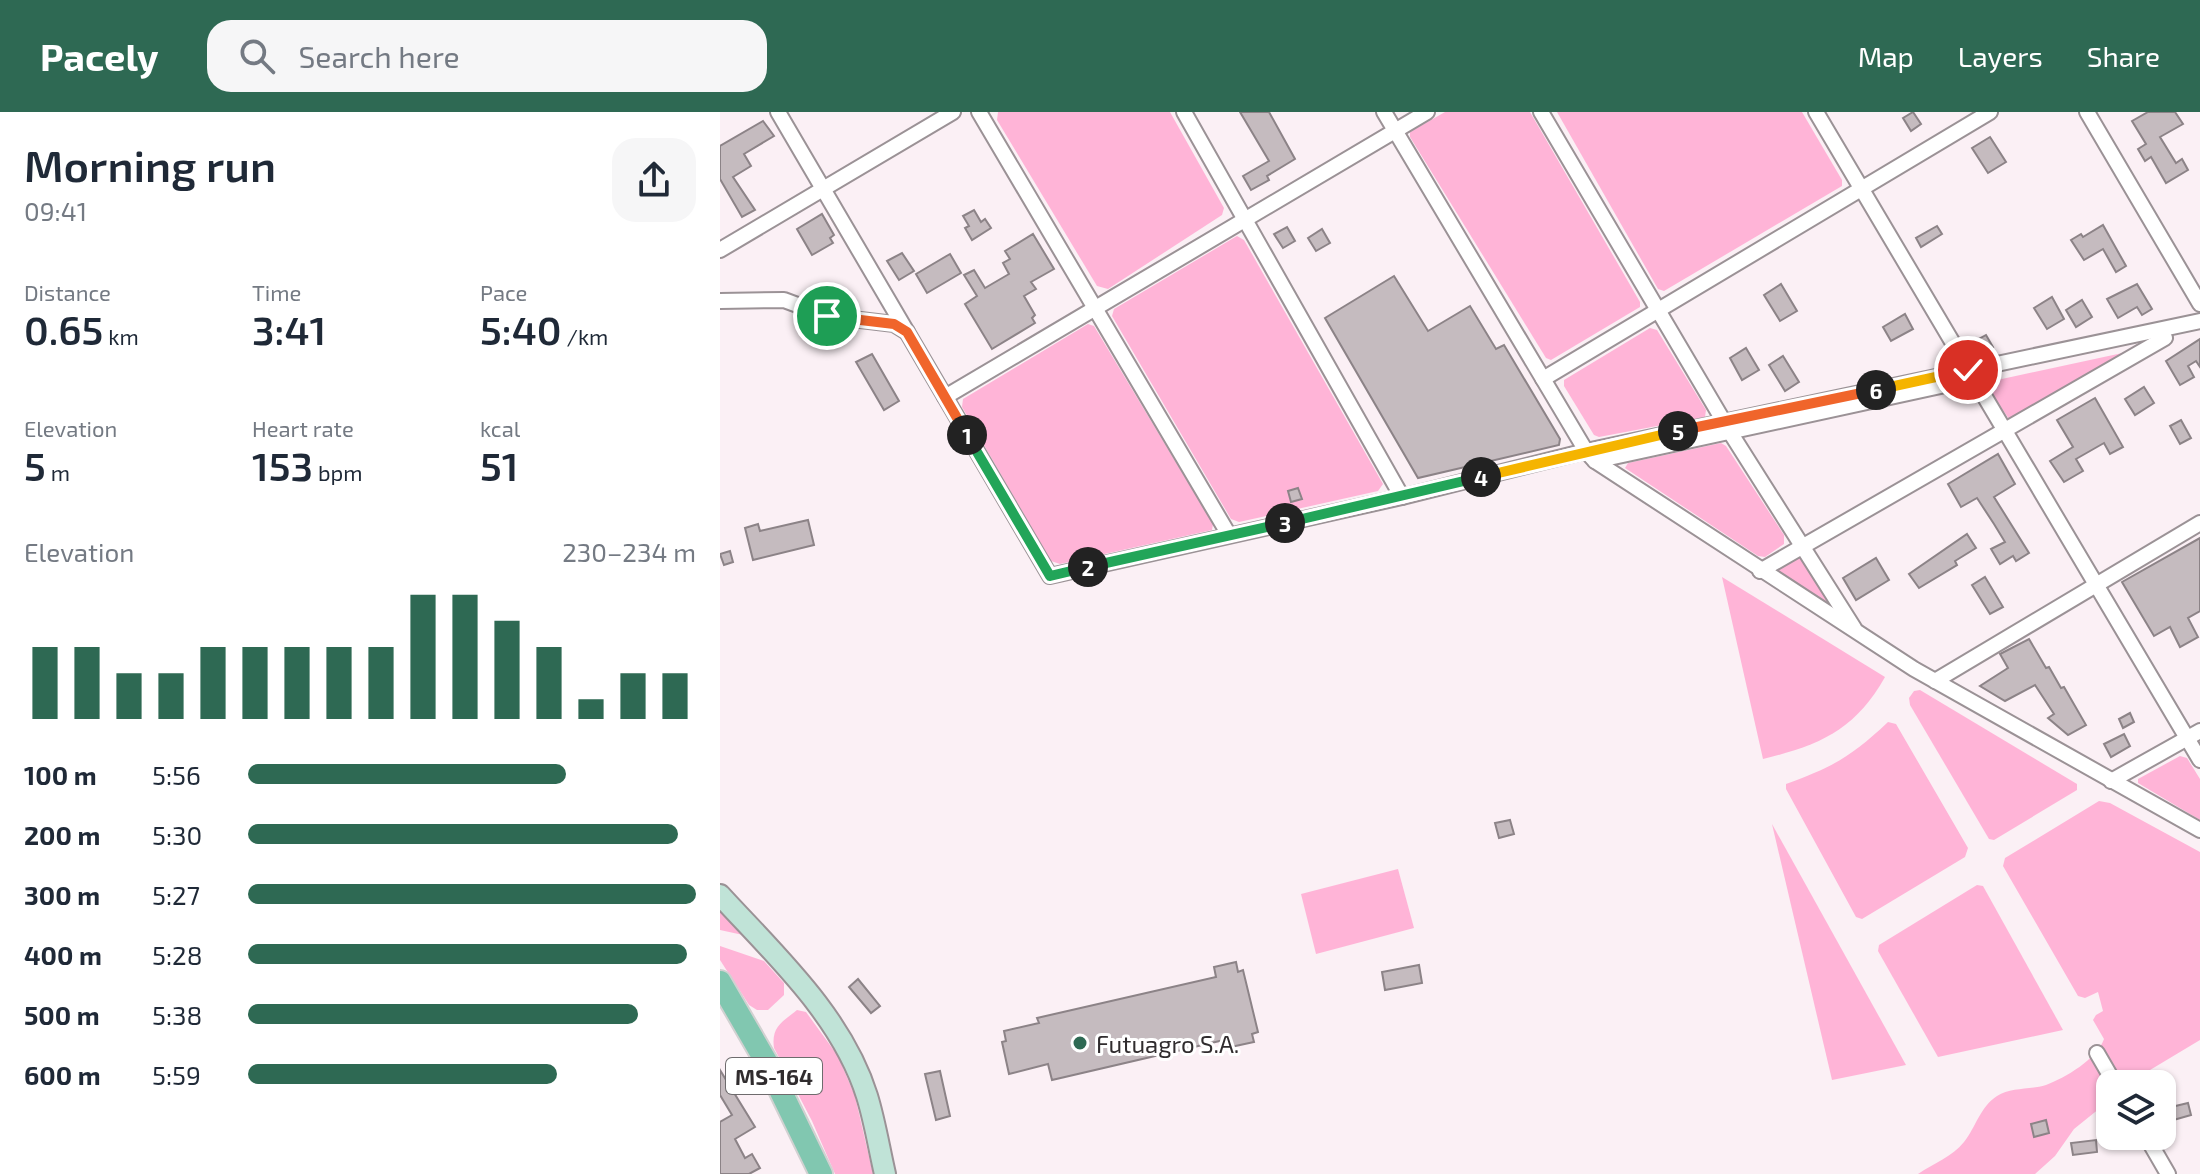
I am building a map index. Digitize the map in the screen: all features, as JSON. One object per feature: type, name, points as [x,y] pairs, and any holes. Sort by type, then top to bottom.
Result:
[{"type":"main road","name":"MS-164","points":[[720,982],[768,1065],[821,1174]]},
{"type":"street","points":[[778,112],[1050,576],[1590,456],[2200,330]]},
{"type":"street","points":[[720,250],[953,112]]},
{"type":"street","points":[[979,112],[1229,535]]},
{"type":"street","points":[[1184,112],[1402,497]]},
{"type":"street","points":[[1384,112],[1590,456],[1760,571],[1935,681],[2200,830]]},
{"type":"street","points":[[945,397],[1427,112]]},
{"type":"street","points":[[1541,112],[1727,427],[1856,632]]},
{"type":"street","points":[[1816,112],[2096,585],[2194,735],[2200,760]]},
{"type":"street","points":[[1543,379],[1990,112]]},
{"type":"street","points":[[2087,112],[2200,304]]},
{"type":"street","points":[[720,301],[784,300],[827,316],[894,324],[907,332]]},
{"type":"street","points":[[1971,375],[2200,321]]},
{"type":"street","points":[[1760,571],[2165,338]]},
{"type":"street","points":[[1935,681],[2200,523]]},
{"type":"street","points":[[2111,781],[2194,735]]},
{"type":"street","points":[[720,895],[805,988],[848,1053],[866,1095],[885,1174]]},
{"type":"street","points":[[2097,1053],[2107,1070]]},
{"type":"street","points":[[2154,1150],[2168,1174]]},
{"type":"shaded area","points":[[998,112],[1170,112],[1224,208],[1222,215],[1108,289],[1097,286],[997,120]]},
{"type":"shaded area","points":[[1445,112],[1530,112],[1640,302],[1640,307],[1551,360],[1546,358],[1410,137],[1410,132]]},
{"type":"shaded area","points":[[1557,112],[1802,112],[1842,180],[1842,186],[1664,291],[1658,289]]},
{"type":"shaded area","points":[[1237,236],[1244,240],[1383,484],[1378,491],[1239,522],[1231,519],[1112,316],[1114,309]]},
{"type":"shaded area","points":[[1088,324],[1094,326],[1213,524],[1212,530],[1060,564],[1051,561],[962,407],[963,399]]},
{"type":"shaded area","points":[[1650,328],[1657,330],[1706,410],[1705,417],[1599,437],[1594,435],[1564,386],[1564,380]]},
{"type":"shaded area","points":[[2127,352],[2009,419],[1985,384],[1988,382]]},
{"type":"shaded area","points":[[1721,443],[1726,446],[1784,535],[1784,544],[1765,557],[1758,556],[1625,468],[1628,463]]},
{"type":"shaded area","points":[[1799,557],[1832,608],[1778,573],[1778,569]]},
{"type":"shaded area","points":[[1722,577],[1885,677],[1848,723],[1819,741],[1763,759]]},
{"type":"shaded area","points":[[1920,690],[2077,784],[2077,790],[1994,840],[1989,839],[1910,705],[1909,698],[1914,691]]},
{"type":"shaded area","points":[[1888,722],[1896,724],[1968,848],[1965,857],[1862,919],[1856,917],[1786,784],[1841,759]]},
{"type":"shaded area","points":[[2180,756],[2187,758],[2200,779],[2200,820],[2138,783],[2138,779]]},
{"type":"shaded area","points":[[2099,801],[2110,803],[2200,852],[2200,1040],[2150,1070],[2096,1070],[2096,1111],[2074,1129],[2055,1156],[2035,1174],[1918,1174],[1959,1147],[1986,1106],[1997,1096],[2008,1091],[2046,1085],[2062,1078],[2095,1054],[2104,1039],[2093,1020],[2103,1011],[2098,992],[2085,998],[2078,996],[2003,866],[2005,858]]},
{"type":"shaded area","points":[[1772,824],[1906,1065],[1832,1080]]},
{"type":"shaded area","points":[[1398,869],[1414,928],[1316,954],[1301,894]]},
{"type":"shaded area","points":[[1977,885],[1983,886],[2063,1030],[1938,1057],[1878,951],[1879,945]]},
{"type":"shaded area","points":[[720,910],[743,935],[720,930]]},
{"type":"shaded area","points":[[720,946],[764,961],[784,983],[784,995],[768,1010],[757,1010],[749,1005],[720,960]]},
{"type":"shaded area","points":[[797,1010],[806,1012],[838,1056],[855,1096],[873,1174],[835,1174],[774,1048],[776,1030]]},
{"type":"building","points":[[1240,112],[1269,112],[1295,159],[1251,190],[1243,176],[1269,161]]},
{"type":"building","points":[[1913,112],[1921,124],[1911,131],[1903,118]]},
{"type":"building","points":[[2148,112],[2175,112],[2183,124],[2160,137],[2176,163],[2182,159],[2188,170],[2166,183],[2151,157],[2145,161],[2138,149],[2146,144],[2132,121]]},
{"type":"building","points":[[763,121],[774,136],[744,154],[751,166],[733,177],[755,210],[742,217],[720,179],[720,146]]},
{"type":"building","points":[[1990,137],[2006,162],[1988,173],[1972,148]]},
{"type":"building","points":[[974,210],[981,222],[985,219],[991,228],[972,240],[963,216]]},
{"type":"building","points":[[822,214],[834,235],[830,238],[833,243],[812,255],[797,229]]},
{"type":"building","points":[[2103,225],[2126,266],[2116,272],[2103,249],[2084,260],[2071,240]]},
{"type":"building","points":[[1937,226],[1942,234],[1921,247],[1916,238]]},
{"type":"building","points":[[1287,227],[1295,241],[1283,248],[1274,234]]},
{"type":"building","points":[[1322,229],[1330,243],[1316,251],[1308,238]]},
{"type":"building","points":[[1033,234],[1054,269],[1031,282],[1036,289],[1024,296],[1035,315],[1032,318],[1035,323],[992,349],[965,304],[977,296],[964,275],[974,270],[985,288],[1009,274],[1003,263],[1010,259],[1005,251]]},
{"type":"building","points":[[902,253],[914,271],[899,280],[887,261]]},
{"type":"building","points":[[950,254],[961,273],[927,293],[916,274]]},
{"type":"building","points":[[1394,276],[1428,331],[1470,306],[1496,349],[1504,345],[1560,439],[1559,445],[1418,478],[1325,318]]},
{"type":"building","points":[[1781,284],[1797,311],[1780,321],[1764,295]]},
{"type":"building","points":[[2137,284],[2152,309],[2142,315],[2137,307],[2118,318],[2107,299]]},
{"type":"building","points":[[2052,297],[2064,319],[2047,329],[2034,308]]},
{"type":"building","points":[[2082,300],[2092,317],[2076,327],[2066,310]]},
{"type":"building","points":[[1905,314],[1913,329],[1891,341],[1883,327]]},
{"type":"building","points":[[1986,335],[1993,347],[1984,352],[1977,340]]},
{"type":"building","points":[[2200,339],[2200,367],[2196,361],[2188,366],[2194,377],[2180,385],[2166,361]]},
{"type":"building","points":[[1746,348],[1759,370],[1742,380],[1730,358]]},
{"type":"building","points":[[872,354],[899,401],[884,410],[856,362]]},
{"type":"building","points":[[1783,356],[1799,382],[1785,391],[1769,365]]},
{"type":"building","points":[[2144,387],[2154,403],[2135,415],[2125,399]]},
{"type":"building","points":[[2095,398],[2123,447],[2110,454],[2104,443],[2076,459],[2083,471],[2064,482],[2050,461],[2073,447],[2057,420]]},
{"type":"building","points":[[2181,420],[2191,438],[2180,444],[2170,426]]},
{"type":"building","points":[[1998,454],[2015,484],[1994,497],[2029,553],[2016,561],[2013,556],[2000,564],[1991,549],[2005,542],[1994,524],[1977,498],[1961,507],[1948,484]]},
{"type":"building","points":[[1298,488],[1302,499],[1291,502],[1288,491]]},
{"type":"building","points":[[808,520],[814,545],[753,560],[745,528],[758,524],[760,531]]},
{"type":"building","points":[[1967,534],[1976,548],[1955,561],[1957,565],[1919,588],[1909,574]]},
{"type":"building","points":[[2200,538],[2200,611],[2188,618],[2198,637],[2180,647],[2170,627],[2154,636],[2122,582]]},
{"type":"building","points":[[730,551],[733,562],[724,565],[720,554]]},
{"type":"building","points":[[1876,558],[1889,580],[1856,600],[1843,578]]},
{"type":"building","points":[[1985,577],[2003,607],[1990,614],[1972,585]]},
{"type":"building","points":[[2029,639],[2046,668],[2049,667],[2061,688],[2064,687],[2086,725],[2068,735],[2048,718],[2054,714],[2035,685],[2005,701],[1980,686],[2008,668],[2000,654]]},
{"type":"building","points":[[2130,713],[2134,722],[2123,728],[2119,719]]},
{"type":"building","points":[[2124,734],[2130,746],[2111,757],[2104,744]]},
{"type":"building","points":[[1510,820],[1514,834],[1499,838],[1495,823]]},
{"type":"building","points":[[1236,962],[1238,972],[1243,970],[1258,1032],[1252,1034],[1254,1042],[1226,1048],[1224,1040],[1052,1080],[1048,1064],[1009,1074],[1002,1042],[1006,1041],[1004,1031],[1039,1023],[1037,1018],[1216,977],[1214,967]]},
{"type":"building","points":[[1419,965],[1422,983],[1385,990],[1382,972]]},
{"type":"building","points":[[858,979],[880,1006],[871,1013],[849,987]]},
{"type":"building","points":[[720,1070],[755,1127],[735,1139],[745,1158],[752,1154],[760,1168],[749,1174],[720,1174],[720,1122],[732,1115],[720,1095]]},
{"type":"building","points":[[940,1071],[950,1116],[936,1120],[925,1074]]},
{"type":"building","points":[[2188,1103],[2191,1115],[2176,1119],[2176,1106]]},
{"type":"building","points":[[2046,1120],[2049,1133],[2034,1137],[2031,1124]]},
{"type":"building","points":[[2096,1140],[2097,1152],[2073,1155],[2071,1143]]},
{"type":"place","name":"Futuagro S.A.","points":[[1080,1043]]},
{"type":"route","points":[[827,316],[894,324],[907,332],[1050,576],[1402,497],[1586,451],[1968,370]]}]
